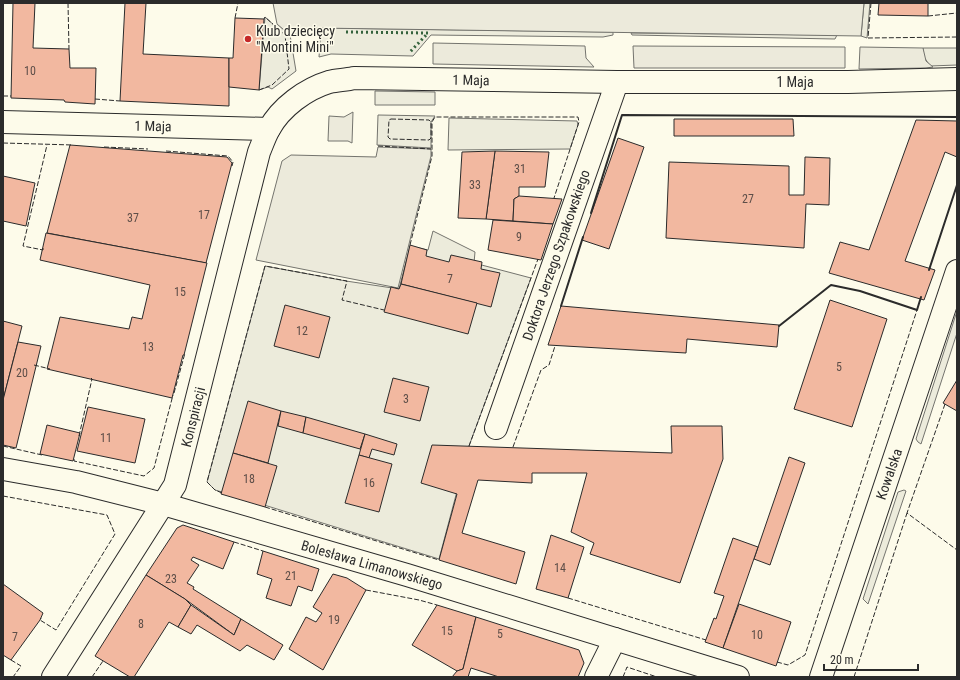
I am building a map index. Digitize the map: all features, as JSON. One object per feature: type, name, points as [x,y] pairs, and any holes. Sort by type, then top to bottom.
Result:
[{"type":"street","name":"1 Maja","points":[[3,122],[269,129],[287,107],[310,89],[330,82],[354,78],[617,82],[848,82],[957,79]]},
{"type":"street","name":"Doktora Jerzego Szpakowskiego","points":[[496,428],[617,82]]},
{"type":"street","name":"Konspiracji","points":[[53,677],[175,485],[253,173],[259,152],[269,129]]},
{"type":"street","name":"Kowalska","points":[[821,677],[957,271]]},
{"type":"street","name":"Bolesława Limanowskiego","points":[[3,468],[76,482],[163,504],[400,573],[738,677]]},
{"type":"street","points":[[596,677],[615,639]]},
{"type":"shaded area","points":[[273,3],[864,3],[861,36],[317,28],[290,35],[277,24]]},
{"type":"shaded area","points":[[864,3],[870,3],[867,38],[861,36]]},
{"type":"shaded area","points":[[265,17],[275,26],[277,24],[290,35],[296,71],[272,89],[268,87],[259,90]]},
{"type":"shaded area","points":[[321,28],[613,32],[613,35],[603,37],[431,35],[413,56],[331,54],[319,57]]},
{"type":"shaded area","points":[[631,33],[837,35],[835,39],[632,35]]},
{"type":"shaded area","points":[[433,43],[585,46],[586,58],[594,67],[433,64]]},
{"type":"shaded area","points":[[633,46],[845,47],[845,68],[634,68]]},
{"type":"shaded area","points":[[860,47],[923,48],[926,61],[933,67],[859,69]]},
{"type":"shaded area","points":[[923,48],[957,48],[957,65],[930,66],[924,57]]},
{"type":"shaded area","points":[[375,91],[435,92],[435,105],[375,105]]},
{"type":"shaded area","points":[[353,112],[352,143],[348,141],[328,141],[329,116],[344,117]]},
{"type":"shaded area","points":[[378,115],[435,116],[431,122],[431,148],[377,145]]},
{"type":"shaded area","points":[[449,118],[577,121],[578,125],[570,149],[448,150]]},
{"type":"shaded area","points":[[378,147],[431,149],[431,156],[398,288],[256,260],[282,161],[291,155],[376,157]]},
{"type":"shaded area","points":[[433,231],[475,252],[474,263],[531,278],[469,446],[439,559],[215,490],[207,482],[265,266],[399,289],[410,246],[428,250]]},
{"type":"shaded area","points":[[957,311],[957,333],[921,444],[916,439]]},
{"type":"shaded area","points":[[904,490],[906,491],[868,604],[863,599],[898,492]]},
{"type":"building","points":[[13,3],[35,3],[33,48],[69,49],[70,68],[96,68],[95,104],[65,102],[64,100],[11,98]]},
{"type":"building","points":[[125,3],[146,3],[143,54],[229,58],[229,106],[120,101]]},
{"type":"building","points":[[879,3],[928,3],[928,16],[878,15]]},
{"type":"building","name":"Klub dziecięcy \"Montini Mini\"","points":[[235,18],[264,19],[259,90],[229,87],[229,58],[233,58]]},
{"type":"building","points":[[674,119],[793,119],[794,136],[674,136]]},
{"type":"building","points":[[916,120],[957,121],[957,157],[945,152],[905,261],[935,270],[924,300],[829,273],[840,242],[869,250]]},
{"type":"building","points":[[618,138],[644,147],[609,249],[582,240]]},
{"type":"building","points":[[70,145],[227,157],[232,163],[206,263],[47,233]]},
{"type":"building","points":[[495,151],[549,152],[545,187],[519,187],[519,196],[514,199],[513,221],[486,219]]},
{"type":"building","points":[[495,151],[486,219],[458,218],[462,152]]},
{"type":"building","points":[[805,157],[830,158],[829,205],[806,204],[804,248],[666,238],[669,162],[789,166],[789,195],[804,195]]},
{"type":"building","points":[[3,176],[35,183],[26,226],[3,221]]},
{"type":"building","points":[[519,196],[562,199],[553,224],[513,221],[514,199]]},
{"type":"building","points":[[493,220],[553,224],[541,260],[488,250]]},
{"type":"building","points":[[46,233],[207,263],[172,398],[47,369],[60,317],[129,329],[132,317],[142,319],[150,285],[40,260]]},
{"type":"building","points":[[410,245],[427,250],[426,256],[449,262],[451,255],[482,262],[481,269],[500,273],[491,307],[401,284]]},
{"type":"building","points":[[401,284],[477,303],[468,334],[384,312],[391,287],[399,289]]},
{"type":"building","points":[[830,300],[887,319],[852,427],[794,409]]},
{"type":"building","points":[[285,305],[330,317],[319,358],[274,346]]},
{"type":"building","points":[[561,306],[779,325],[777,347],[687,339],[686,353],[548,345]]},
{"type":"building","points":[[3,321],[22,326],[3,400]]},
{"type":"building","points":[[18,342],[41,346],[16,448],[3,445],[3,400]]},
{"type":"building","points":[[393,378],[429,387],[420,421],[384,412]]},
{"type":"building","points":[[957,380],[957,411],[943,403]]},
{"type":"building","points":[[248,401],[281,411],[268,463],[233,453]]},
{"type":"building","points":[[88,407],[145,419],[135,463],[77,451]]},
{"type":"building","points":[[281,411],[306,417],[303,433],[278,426]]},
{"type":"building","points":[[306,417],[365,434],[360,449],[303,433]]},
{"type":"building","points":[[47,425],[80,433],[73,461],[40,454]]},
{"type":"building","points":[[671,426],[722,426],[723,459],[680,583],[590,554],[594,543],[571,532],[587,473],[532,473],[532,483],[478,480],[462,533],[525,552],[516,584],[439,560],[457,494],[421,483],[432,445],[672,453]]},
{"type":"building","points":[[365,434],[397,444],[394,455],[372,449],[369,458],[359,455]]},
{"type":"building","points":[[233,453],[277,466],[265,507],[221,494]]},
{"type":"building","points":[[359,455],[392,464],[379,512],[345,503]]},
{"type":"building","points":[[789,457],[805,463],[770,565],[754,559]]},
{"type":"building","points":[[183,525],[234,542],[223,569],[193,557],[191,560],[199,565],[187,583],[194,587],[193,589],[241,619],[234,635],[185,599],[146,575],[177,528]]},
{"type":"building","points":[[551,535],[584,547],[568,598],[536,589]]},
{"type":"building","points":[[733,538],[758,547],[723,648],[705,642],[714,618],[716,619],[724,596],[714,593]]},
{"type":"building","points":[[263,551],[319,569],[312,591],[298,586],[291,606],[266,598],[272,579],[257,574]]},
{"type":"building","points":[[333,574],[347,578],[366,590],[323,670],[289,649],[306,617],[316,622],[322,613],[313,607]]},
{"type":"building","points":[[146,575],[185,599],[191,605],[178,627],[169,622],[134,677],[130,677],[95,656]]},
{"type":"building","points":[[3,584],[43,613],[40,620],[11,660],[3,655]]},
{"type":"building","points":[[739,604],[791,622],[776,666],[723,648]]},
{"type":"building","points":[[191,605],[234,635],[241,619],[283,645],[274,660],[247,645],[240,651],[197,625],[191,634],[178,627]]},
{"type":"building","points":[[437,605],[476,617],[463,669],[457,671],[412,645]]},
{"type":"building","points":[[476,617],[579,650],[584,663],[578,677],[499,677],[471,668],[468,677],[452,677],[457,671],[463,669]]},
{"type":"hedge","points":[[346,32],[428,33],[409,53]]},
{"type":"fence","points":[[68,3],[69,49]]},
{"type":"fence","points":[[235,18],[238,3]]},
{"type":"fence","points":[[871,3],[868,38],[957,37]]},
{"type":"fence","points":[[928,16],[957,13]]},
{"type":"fence","points":[[259,90],[272,85],[289,69],[285,35],[265,17],[264,19]]},
{"type":"fence","points":[[3,96],[11,96]]},
{"type":"fence","points":[[95,99],[120,101]]},
{"type":"fence","points":[[410,245],[432,156],[432,122],[435,117],[578,117],[579,122],[554,198]]},
{"type":"fence","points":[[391,119],[429,120],[431,122],[431,138],[429,140],[390,139],[388,137],[389,120],[391,119]]},
{"type":"fence","points":[[3,143],[73,145]]},
{"type":"fence","points":[[43,248],[43,250],[23,246],[47,145]]},
{"type":"fence","points":[[378,146],[431,149]]},
{"type":"fence","points":[[104,147],[148,149]]},
{"type":"fence","points":[[166,151],[228,156],[233,162],[232,166]]},
{"type":"fence","points":[[469,446],[538,259]]},
{"type":"fence","points":[[222,493],[215,490],[207,482],[265,266],[347,281],[342,300],[384,310]]},
{"type":"fence","points":[[777,662],[788,665],[805,655],[917,310]]},
{"type":"fence","points":[[513,447],[541,370],[549,365],[555,346]]},
{"type":"fence","points":[[174,393],[185,353]]},
{"type":"fence","points":[[34,365],[50,369]]},
{"type":"fence","points":[[79,436],[91,378]]},
{"type":"fence","points":[[74,459],[74,461],[144,476],[154,468],[173,395]]},
{"type":"fence","points":[[945,404],[907,513],[957,550]]},
{"type":"fence","points":[[3,446],[42,455]]},
{"type":"fence","points":[[3,496],[107,515],[115,534],[56,630],[40,620],[41,618]]},
{"type":"fence","points":[[265,507],[439,560]]},
{"type":"fence","points":[[854,677],[907,513]]},
{"type":"fence","points":[[234,542],[263,551]]},
{"type":"fence","points":[[366,590],[437,605]]},
{"type":"fence","points":[[568,598],[706,640]]},
{"type":"fence","points":[[11,660],[21,666],[13,677]]},
{"type":"fence","points":[[92,677],[103,661]]},
{"type":"fence","points":[[623,677],[627,667],[657,677]]},
{"type":"wall","points":[[591,213],[622,115],[957,117]]},
{"type":"wall","points":[[929,270],[957,185]]},
{"type":"wall","points":[[561,306],[583,237]]},
{"type":"wall","points":[[779,326],[831,285],[860,291],[917,310],[921,297]]},
{"type":"place","name":"Klub dziecięcy \"Montini Mini\"","points":[[248,39]]}]
